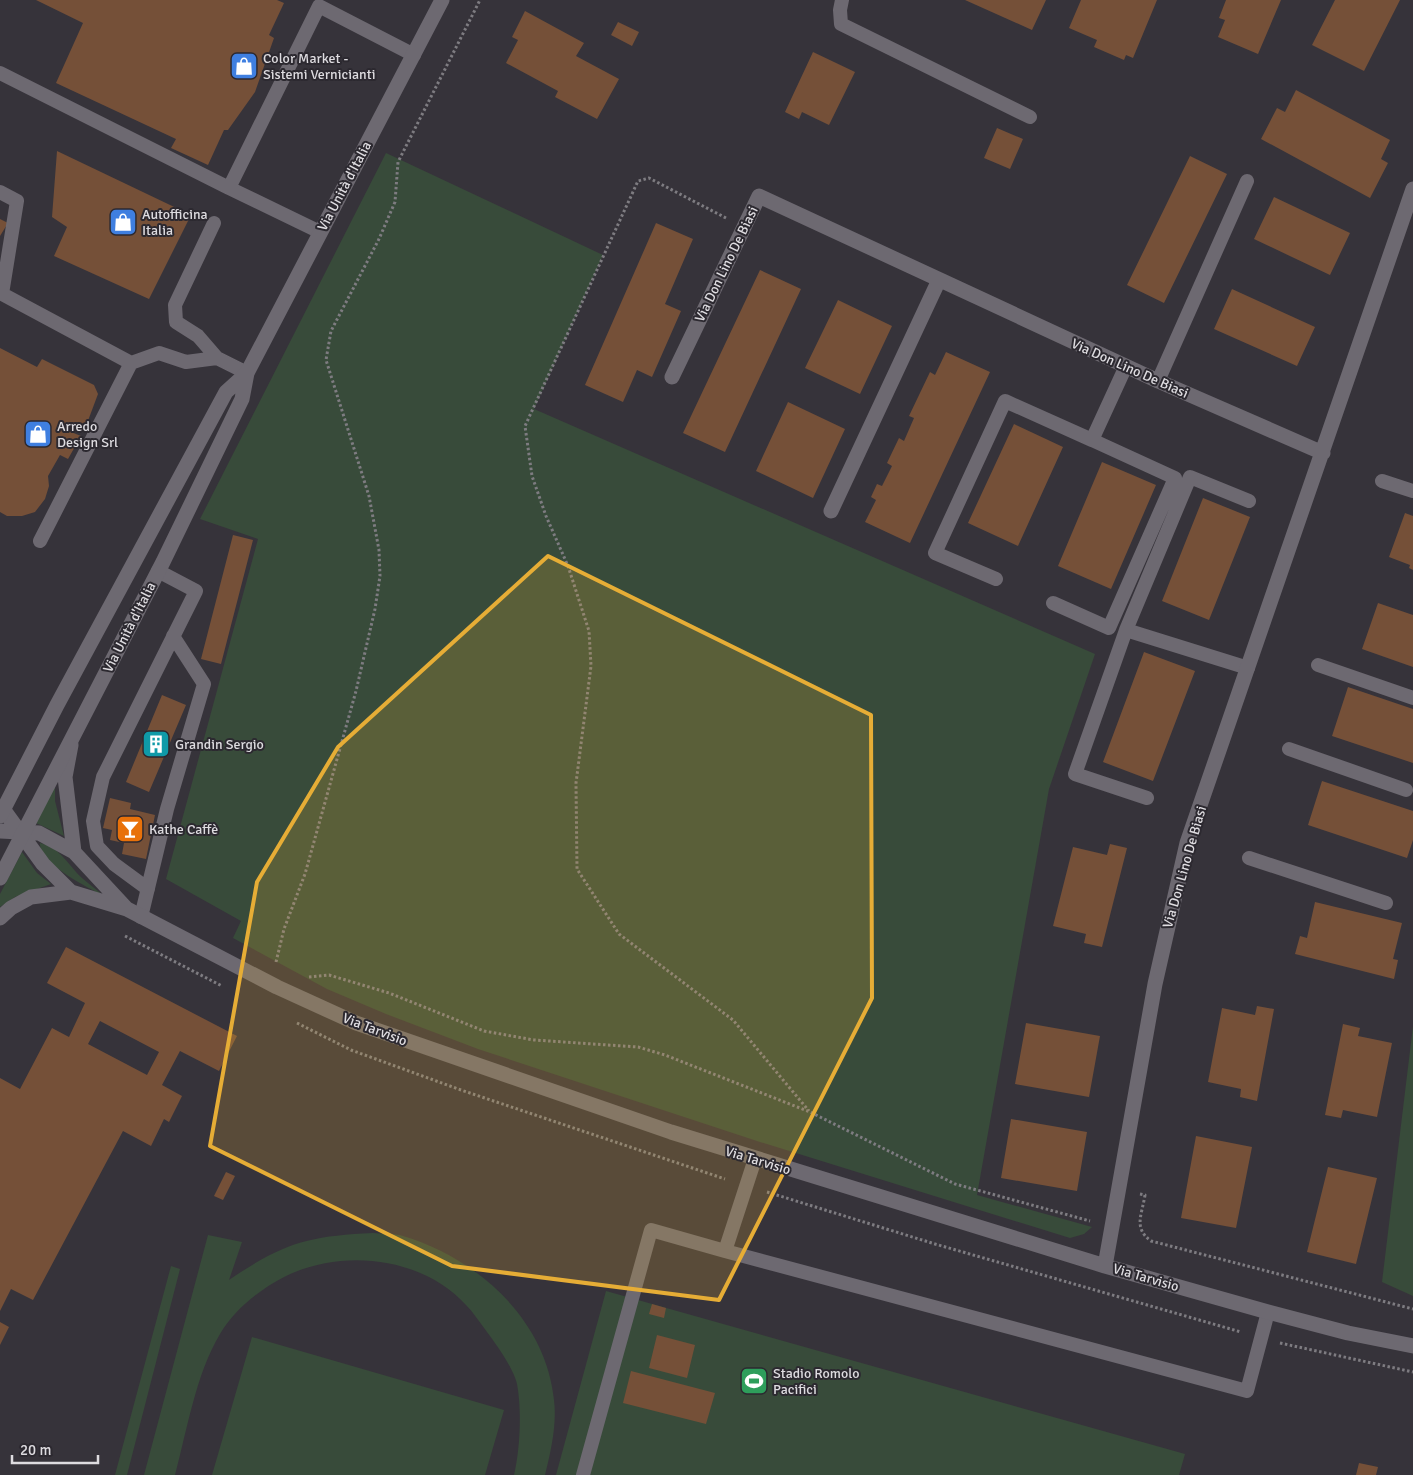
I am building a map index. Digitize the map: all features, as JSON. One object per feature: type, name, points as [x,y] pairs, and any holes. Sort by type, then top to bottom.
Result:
[{"type":"street","name":"Via Unità d'Italia","points":[[0,878],[158,571],[242,398],[247,373],[442,0]]},
{"type":"street","name":"Via Don Lino De Biasi","points":[[1104,1266],[1155,984],[1187,843],[1413,189]]},
{"type":"street","name":"Via Don Lino De Biasi","points":[[672,377],[759,196],[1158,381],[1323,453]]},
{"type":"street","points":[[831,511],[939,280]]},
{"type":"street","name":"Via Unità d'Italia","points":[[2,812],[66,688],[226,392],[247,373]]},
{"type":"street","points":[[73,735],[64,777],[74,852]]},
{"type":"street","name":"Via Tarvisio","points":[[2,812],[43,864],[71,892]]},
{"type":"street","name":"Via Tarvisio","points":[[0,831],[21,834],[39,833],[74,852],[127,909]]},
{"type":"street","name":"Via Tarvisio","points":[[0,918],[11,908],[31,898],[71,892],[127,909],[277,988],[356,1023],[755,1159],[1104,1266],[1348,1333],[1413,1346]]},
{"type":"lane","points":[[842,0],[840,10],[841,24],[1030,117]]},
{"type":"lane","points":[[228,188],[314,3],[414,55]]},
{"type":"lane","points":[[0,73],[228,188],[320,232]]},
{"type":"lane","points":[[1158,381],[1246,181]]},
{"type":"lane","points":[[0,192],[17,201],[2,294],[131,364]]},
{"type":"lane","points":[[214,223],[175,305],[176,322],[198,336],[217,358],[247,373]]},
{"type":"lane","points":[[40,541],[131,364],[159,353],[186,362],[217,358]]},
{"type":"lane","points":[[1092,440],[1126,366]]},
{"type":"lane","points":[[996,579],[935,552],[1005,401],[1176,478],[1109,628],[1053,603]]},
{"type":"lane","points":[[1147,798],[1075,774],[1126,630],[1190,477],[1249,501]]},
{"type":"lane","points":[[1382,481],[1413,491]]},
{"type":"lane","points":[[148,889],[114,864],[97,846],[94,821],[103,777],[196,591],[158,571]]},
{"type":"lane","points":[[1126,630],[1248,668]]},
{"type":"lane","points":[[141,917],[167,809],[204,684],[173,636]]},
{"type":"lane","points":[[1318,665],[1413,698]]},
{"type":"lane","points":[[1288,749],[1406,790]]},
{"type":"lane","points":[[1250,858],[1386,902]]},
{"type":"lane","points":[[725,1250],[755,1159]]},
{"type":"lane","points":[[583,1475],[651,1230],[1247,1391],[1268,1312]]},
{"type":"path","points":[[284,968],[276,963],[284,929],[305,874],[356,691],[375,609],[380,576],[379,550],[369,496],[326,360],[331,331],[379,239],[395,202],[398,162],[480,0]]},
{"type":"path","points":[[743,229],[714,211],[648,178],[638,181],[525,426],[532,476],[546,516],[568,566],[589,631],[591,666],[576,783],[577,869],[619,934],[733,1020],[810,1112]]},
{"type":"path","points":[[121,934],[229,990]]},
{"type":"path","points":[[306,979],[315,975],[329,975],[389,993],[484,1031],[534,1040],[638,1047],[664,1055],[810,1112],[955,1184],[1095,1222]]},
{"type":"path","points":[[1119,1191],[1145,1195],[1139,1229],[1151,1241],[1413,1309]]},
{"type":"highlighted area","points":[[548,556],[871,715],[872,998],[719,1300],[452,1266],[210,1146],[257,882],[338,747]]},
{"type":"green space","points":[[386,153],[603,255],[534,409],[1095,654],[1049,789],[977,1195],[1092,1227],[1084,1234],[1070,1238],[760,1142],[478,1049],[386,1014],[327,989],[233,938],[241,921],[166,879],[258,539],[200,519]]},
{"type":"green space","points":[[55,785],[55,801],[64,836],[36,823]]},
{"type":"green space","points":[[40,843],[58,852],[82,878],[104,896],[55,866],[47,859]]},
{"type":"green space","points":[[22,852],[37,873],[51,884],[15,897],[0,907],[0,894]]},
{"type":"green space","points":[[1413,1026],[1413,1296],[1382,1282]]},
{"type":"green space","points":[[373,1233],[403,1236],[430,1246],[457,1260],[481,1276],[503,1296],[522,1318],[537,1343],[548,1371],[554,1400],[554,1428],[545,1475],[514,1475],[520,1430],[517,1384],[504,1357],[469,1308],[448,1289],[427,1276],[404,1267],[380,1262],[355,1260],[330,1262],[306,1268],[284,1277],[256,1294],[232,1317],[220,1334],[198,1384],[175,1475],[144,1475],[208,1235],[242,1242],[229,1280],[265,1257],[297,1244],[331,1236]]},
{"type":"green space","points":[[171,1266],[180,1269],[127,1475],[115,1475]]},
{"type":"green space","name":"Stadio Romolo Pacifici","points":[[606,1291],[1185,1454],[1179,1475],[556,1475]]},
{"type":"green space","points":[[252,1337],[504,1410],[485,1475],[212,1475]]},
{"type":"building","points":[[36,0],[277,0],[284,3],[269,35],[274,38],[255,92],[228,130],[224,130],[208,165],[171,148],[176,139],[56,83],[83,23]]},
{"type":"building","points":[[965,0],[1046,0],[1032,30]]},
{"type":"building","points":[[1081,0],[1157,0],[1133,58],[1126,55],[1124,60],[1094,47],[1097,40],[1069,28]]},
{"type":"building","points":[[1226,0],[1281,0],[1258,54],[1218,37],[1225,20],[1219,18]]},
{"type":"building","points":[[1335,0],[1400,0],[1364,71],[1312,45]]},
{"type":"building","points":[[525,11],[584,43],[576,56],[619,79],[597,119],[555,97],[558,91],[506,63],[518,40],[512,37]]},
{"type":"building","points":[[618,22],[639,32],[632,46],[611,35]]},
{"type":"building","points":[[813,52],[855,72],[829,125],[802,112],[799,119],[785,112]]},
{"type":"building","points":[[1296,90],[1390,140],[1381,159],[1388,163],[1370,198],[1261,139],[1277,108],[1285,112]]},
{"type":"building","points":[[997,128],[1023,139],[1010,169],[984,158]]},
{"type":"building","name":"Autofficina Italia","points":[[57,151],[191,215],[149,299],[54,256],[67,227],[52,217]]},
{"type":"building","points":[[1190,156],[1227,174],[1164,303],[1127,285]]},
{"type":"building","points":[[1274,197],[1350,233],[1330,275],[1254,239]]},
{"type":"building","points":[[0,219],[8,223],[0,236]]},
{"type":"building","points":[[656,223],[693,239],[665,304],[681,311],[652,377],[637,370],[623,402],[585,385]]},
{"type":"building","points":[[760,270],[801,289],[725,452],[683,433]]},
{"type":"building","points":[[1232,289],[1315,327],[1297,366],[1214,329]]},
{"type":"building","points":[[838,300],[892,326],[860,394],[805,368]]},
{"type":"building","name":"Arredo Design Srl","points":[[0,348],[37,367],[42,359],[94,385],[98,394],[86,426],[78,422],[71,432],[81,436],[68,459],[60,455],[48,476],[49,486],[45,499],[35,512],[22,516],[7,516],[0,512]]},
{"type":"building","points":[[946,352],[990,372],[910,543],[865,522],[876,500],[871,497],[877,484],[882,486],[892,466],[887,463],[899,438],[904,441],[914,418],[909,416],[930,372],[935,375]]},
{"type":"building","points":[[788,402],[845,429],[813,498],[756,471]]},
{"type":"building","points":[[1014,424],[1063,447],[1018,546],[968,523]]},
{"type":"building","points":[[1102,462],[1156,485],[1111,589],[1058,566]]},
{"type":"building","points":[[1203,498],[1250,517],[1209,620],[1162,601]]},
{"type":"building","points":[[1405,513],[1413,516],[1413,570],[1409,568],[1410,565],[1389,557]]},
{"type":"building","points":[[233,535],[253,540],[221,664],[201,659]]},
{"type":"building","points":[[1378,603],[1413,615],[1413,667],[1362,649]]},
{"type":"building","points":[[1144,652],[1195,671],[1153,781],[1103,762]]},
{"type":"building","points":[[1348,687],[1413,709],[1413,763],[1332,736]]},
{"type":"building","name":"Grandin Sergio","points":[[162,695],[186,705],[149,792],[126,782]]},
{"type":"building","points":[[1322,781],[1413,811],[1413,840],[1407,858],[1308,825]]},
{"type":"building","name":"Kathe Caffè","points":[[110,798],[131,803],[130,809],[155,815],[146,859],[122,854],[124,843],[110,840],[112,830],[103,828]]},
{"type":"building","points":[[1110,844],[1127,848],[1102,947],[1084,943],[1086,934],[1053,926],[1073,847],[1107,855]]},
{"type":"building","points":[[1315,902],[1402,923],[1393,959],[1398,960],[1394,979],[1295,954],[1300,936],[1307,938]]},
{"type":"building","points":[[66,947],[237,1036],[219,1071],[180,1051],[162,1085],[182,1096],[169,1122],[164,1119],[151,1146],[123,1131],[33,1300],[11,1289],[0,1311],[0,1078],[20,1089],[52,1028],[69,1037],[85,1003],[47,983]],"holes":[[[100,1021],[159,1052],[147,1075],[88,1044]]]},
{"type":"building","points":[[1257,1006],[1274,1009],[1257,1101],[1240,1097],[1241,1089],[1208,1082],[1222,1008],[1255,1015]]},
{"type":"building","points":[[1026,1023],[1100,1036],[1089,1097],[1015,1084]]},
{"type":"building","points":[[1343,1024],[1360,1028],[1358,1036],[1392,1043],[1377,1117],[1343,1110],[1341,1118],[1325,1115]]},
{"type":"building","points":[[1011,1119],[1087,1132],[1077,1191],[1001,1178]]},
{"type":"building","points":[[1196,1136],[1252,1147],[1236,1228],[1181,1218]]},
{"type":"building","points":[[1328,1167],[1377,1178],[1356,1264],[1307,1252]]},
{"type":"building","points":[[226,1172],[235,1176],[223,1200],[214,1196]]},
{"type":"building","points":[[652,1304],[666,1308],[664,1318],[649,1314]]},
{"type":"building","points":[[0,1322],[9,1327],[0,1345]]},
{"type":"building","points":[[657,1335],[695,1345],[687,1378],[649,1368]]},
{"type":"building","points":[[631,1371],[715,1393],[706,1424],[623,1403]]},
{"type":"building","points":[[1359,1463],[1378,1467],[1376,1475],[1356,1475]]},
{"type":"place","name":"Color Market - Sistemi Vernicianti","points":[[244,66]]},
{"type":"place","name":"Autofficina Italia","points":[[123,222]]},
{"type":"place","name":"Arredo Design Srl","points":[[38,434]]},
{"type":"place","name":"Grandin Sergio","points":[[156,744]]},
{"type":"place","name":"Kathe Caffè","points":[[130,829]]},
{"type":"place","name":"Stadio Romolo Pacifici","points":[[754,1381]]}]
